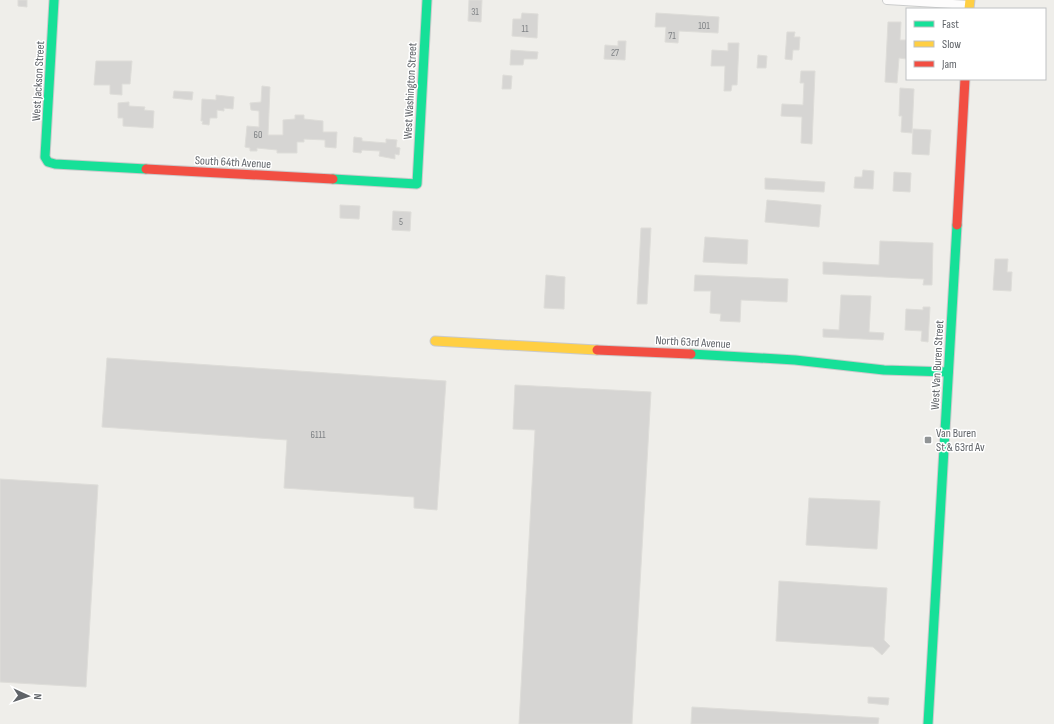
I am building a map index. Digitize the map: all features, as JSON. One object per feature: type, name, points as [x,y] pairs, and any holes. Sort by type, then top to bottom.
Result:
[{"type":"street","name":"West Jackson Street","points":[[48,162],[45,157],[54,0]]},
{"type":"street","name":"West Washington Street","points":[[417,184],[427,0]]},
{"type":"street","points":[[887,0],[969,5]]},
{"type":"street","name":"West Van Buren Street","points":[[928,724],[965,80]]},
{"type":"street","name":"South 64th Avenue","points":[[48,162],[55,164],[417,184]]},
{"type":"street","name":"North 63rd Avenue","points":[[435,342],[779,359],[884,370],[948,372]]},
{"type":"building","points":[[18,0],[27,0],[27,7],[18,6]]},
{"type":"building","points":[[469,0],[482,0],[481,22],[468,21]]},
{"type":"building","points":[[522,13],[538,14],[537,38],[512,36],[513,19],[521,19]]},
{"type":"building","points":[[656,13],[719,17],[718,33],[679,31],[678,43],[665,42],[666,27],[655,27]]},
{"type":"building","points":[[888,22],[901,22],[900,40],[906,40],[906,59],[899,58],[897,83],[885,82]]},
{"type":"building","points":[[787,32],[795,32],[794,37],[800,37],[799,50],[793,50],[792,60],[785,59]]},
{"type":"building","points":[[618,41],[626,41],[625,60],[604,59],[605,45],[618,46]]},
{"type":"building","points":[[728,43],[739,43],[737,85],[732,85],[731,91],[724,91],[725,66],[711,66],[712,50],[728,51]]},
{"type":"building","points":[[511,50],[538,52],[537,59],[524,59],[523,65],[510,65]]},
{"type":"building","points":[[758,55],[767,56],[766,68],[757,68]]},
{"type":"building","points":[[96,61],[132,61],[130,84],[122,84],[122,95],[110,94],[110,85],[94,85]]},
{"type":"building","points":[[801,71],[815,71],[812,144],[801,143],[802,117],[781,116],[782,104],[803,105],[804,83],[800,83]]},
{"type":"building","points":[[503,75],[512,76],[511,89],[502,89]]},
{"type":"building","points":[[262,86],[270,87],[268,135],[283,135],[283,120],[295,119],[295,115],[304,115],[304,119],[323,121],[323,132],[337,132],[336,148],[325,147],[325,140],[304,139],[304,142],[297,142],[297,153],[277,153],[277,150],[257,148],[257,151],[250,151],[250,148],[245,147],[247,126],[259,127],[259,111],[251,110],[250,103],[261,102]]},
{"type":"building","points":[[900,88],[914,89],[912,133],[901,132],[902,116],[899,116]]},
{"type":"building","points":[[174,91],[193,92],[192,100],[173,98]]},
{"type":"building","points":[[216,95],[234,97],[233,109],[224,108],[224,111],[217,110],[217,118],[210,118],[209,125],[202,124],[202,99],[216,100]]},
{"type":"building","points":[[129,102],[129,106],[145,107],[144,110],[154,111],[153,128],[123,126],[123,118],[118,118],[118,103]]},
{"type":"building","points":[[913,129],[931,130],[929,155],[912,154]]},
{"type":"building","points":[[354,137],[362,138],[362,141],[386,143],[386,139],[397,140],[396,147],[400,148],[399,155],[395,154],[395,159],[379,156],[380,151],[362,150],[361,153],[353,152]]},
{"type":"building","points":[[863,170],[874,171],[873,189],[854,188],[855,177],[862,177]]},
{"type":"building","points":[[894,172],[911,173],[910,192],[893,191]]},
{"type":"building","points":[[765,178],[825,182],[824,192],[765,189]]},
{"type":"building","points":[[767,200],[821,205],[819,227],[765,222]]},
{"type":"building","points":[[340,205],[360,206],[359,219],[340,218]]},
{"type":"building","points":[[393,211],[411,212],[410,231],[392,230]]},
{"type":"building","points":[[641,228],[651,228],[647,304],[637,304]]},
{"type":"building","points":[[705,237],[748,240],[747,264],[703,262]]},
{"type":"building","points":[[880,241],[933,243],[932,285],[923,285],[924,279],[823,274],[823,262],[879,265]]},
{"type":"building","points":[[995,259],[1008,259],[1007,272],[1012,272],[1011,291],[993,290]]},
{"type":"building","points":[[546,275],[565,277],[564,309],[544,308]]},
{"type":"building","points":[[695,275],[788,279],[787,302],[741,300],[740,322],[720,321],[721,314],[710,313],[711,291],[694,291]]},
{"type":"building","points":[[841,295],[871,296],[869,332],[884,333],[883,340],[823,337],[823,329],[839,330]]},
{"type":"building","points":[[923,307],[930,307],[928,342],[921,341],[922,331],[905,330],[906,309],[923,310]]},
{"type":"building","points":[[107,358],[446,381],[437,510],[414,508],[414,497],[284,488],[287,440],[102,427]]},
{"type":"building","points":[[515,385],[651,392],[632,724],[519,724],[535,430],[513,429]]},
{"type":"building","points":[[0,479],[98,485],[86,687],[0,682]]},
{"type":"building","points":[[809,498],[880,501],[877,549],[806,545]]},
{"type":"building","points":[[779,581],[887,588],[884,640],[890,646],[882,655],[873,647],[776,641]]},
{"type":"building","points":[[868,697],[889,698],[888,705],[868,703]]},
{"type":"building","points":[[692,707],[879,718],[878,724],[691,724]]},
{"type":"traffic: fast","points":[[54,0],[45,157],[48,162],[55,164],[146,169]]},
{"type":"traffic: fast","points":[[333,179],[417,184],[427,0]]},
{"type":"traffic: fast","points":[[928,724],[957,225]]},
{"type":"traffic: fast","points":[[691,354],[795,360],[884,370],[948,372]]},
{"type":"traffic: slow","points":[[969,8],[970,0]]},
{"type":"traffic: slow","points":[[435,341],[597,350]]},
{"type":"traffic: jam","points":[[957,225],[965,80]]},
{"type":"traffic: jam","points":[[146,169],[333,179]]},
{"type":"traffic: jam","points":[[597,350],[691,354]]},
{"type":"place","name":"Van Buren St & 63rd Av","points":[[928,440]]}]
